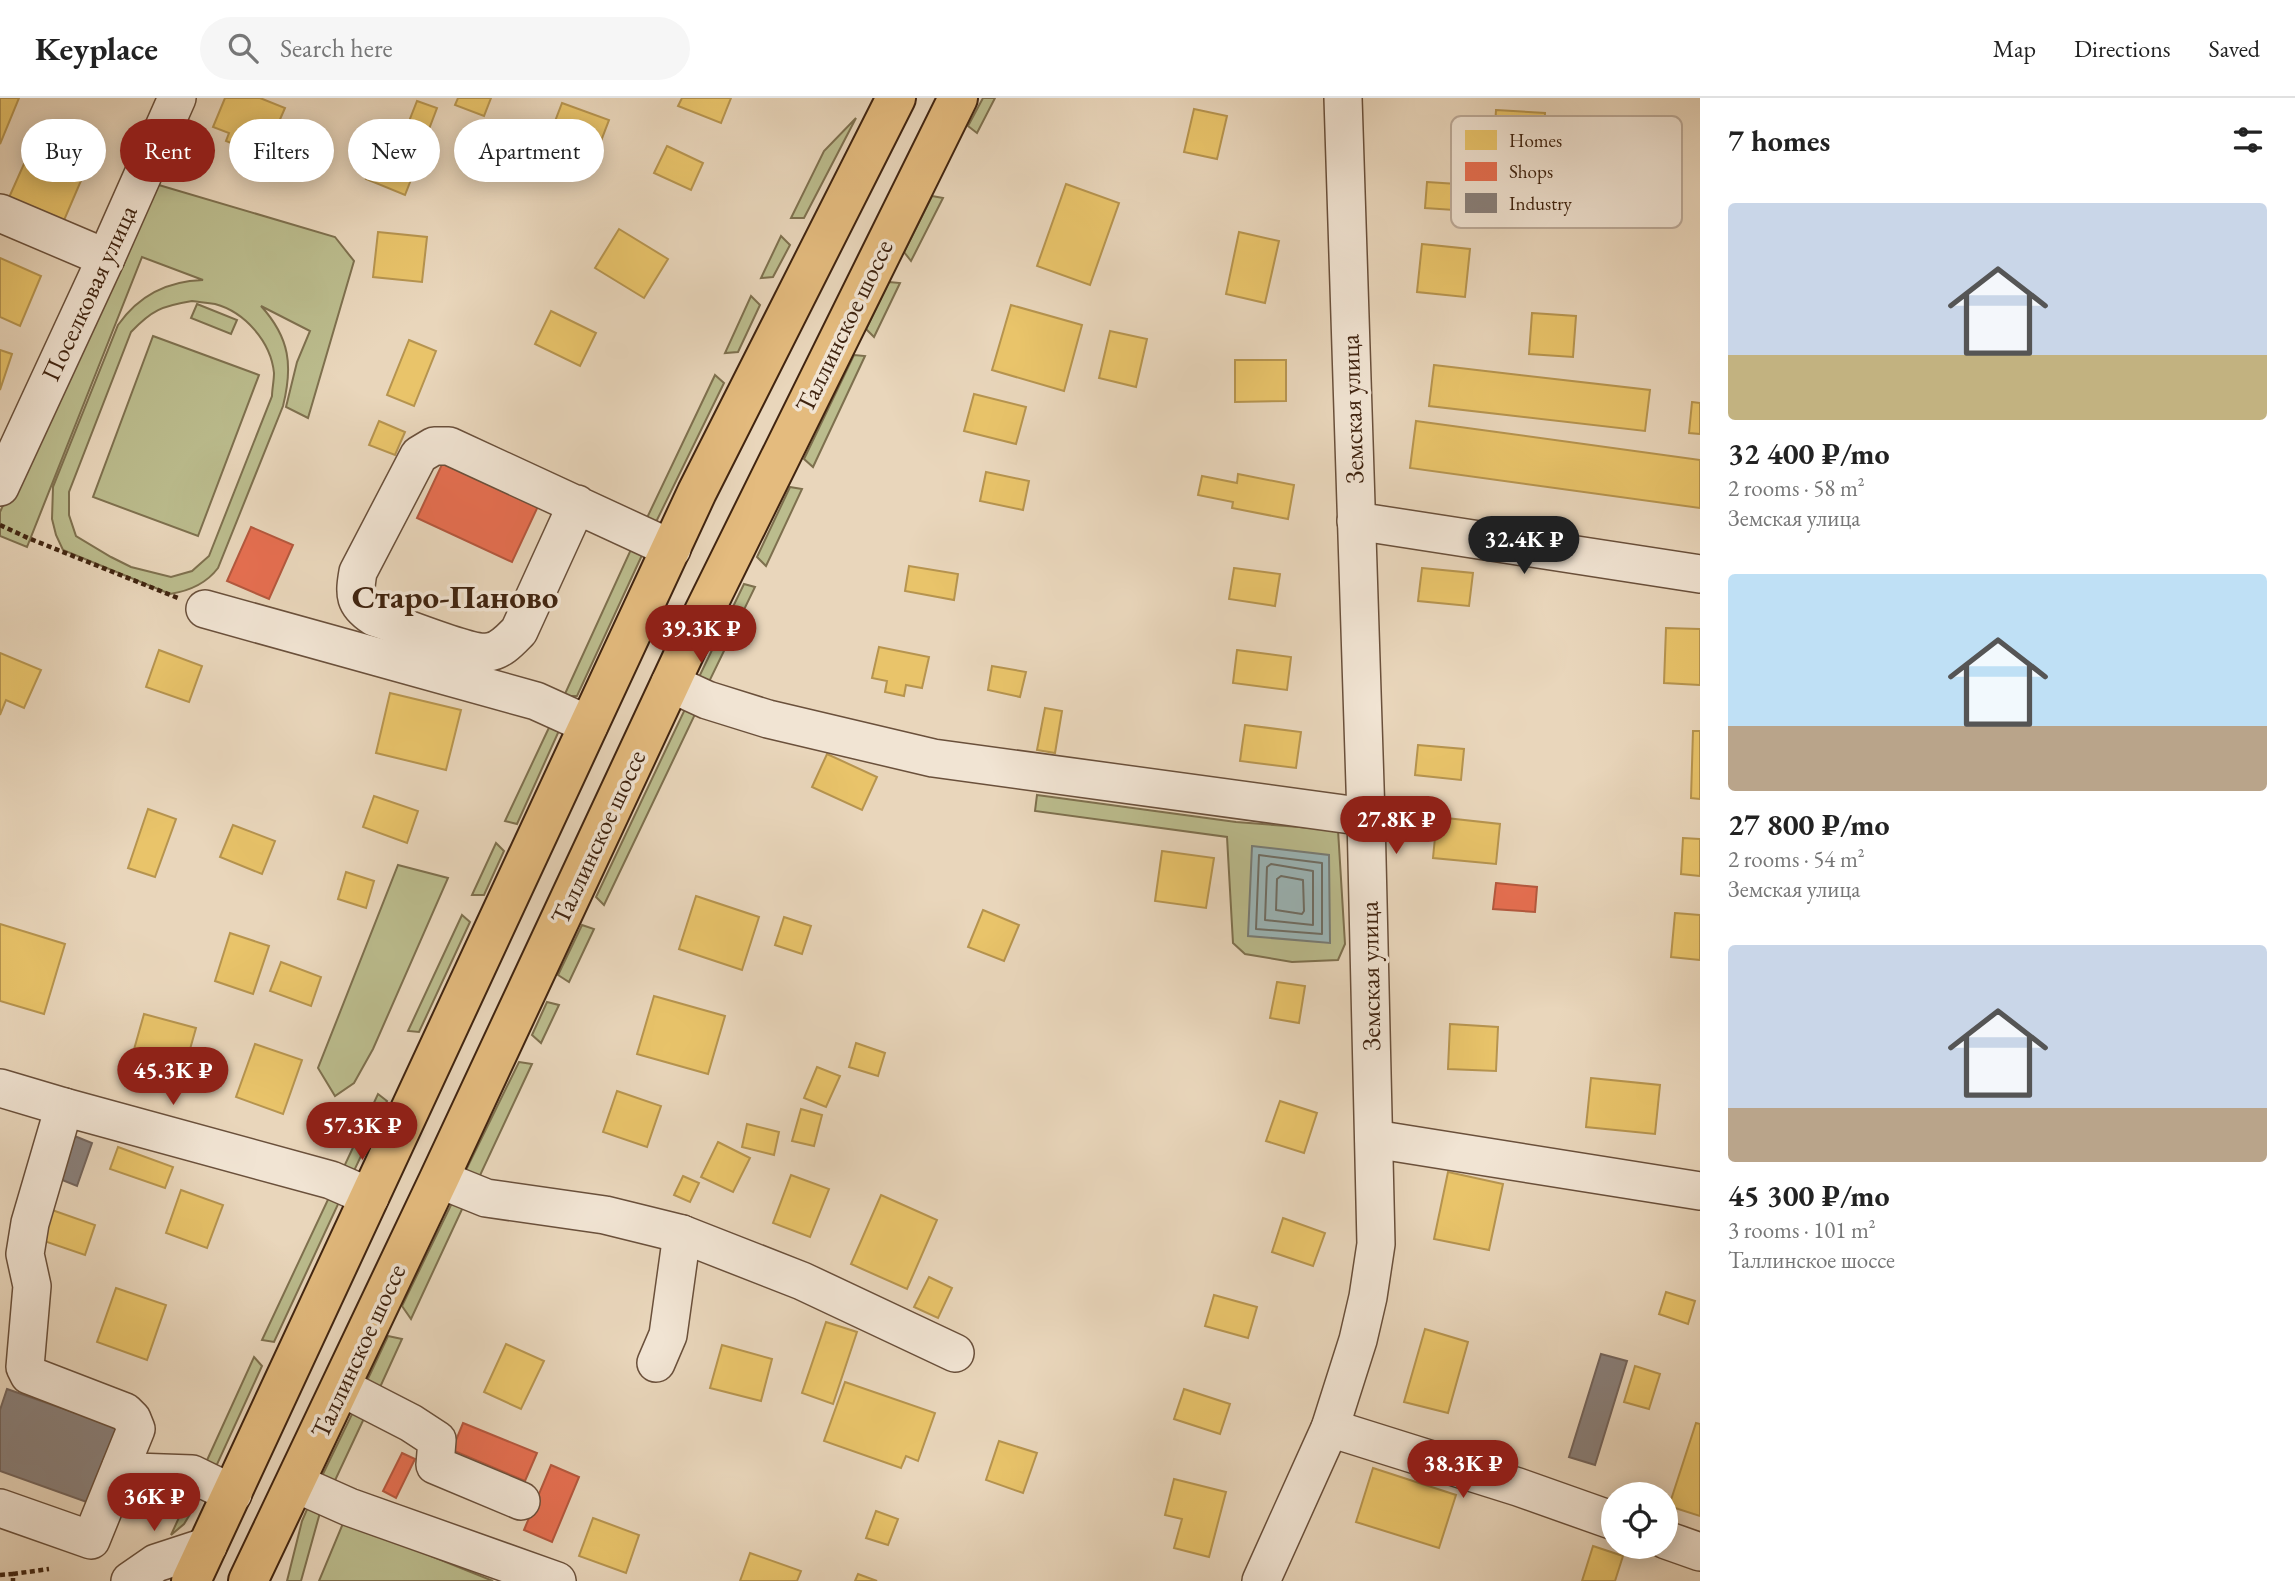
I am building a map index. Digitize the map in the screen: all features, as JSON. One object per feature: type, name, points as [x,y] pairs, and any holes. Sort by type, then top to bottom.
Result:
[{"type":"main road","name":"Таллинское шоссе","points":[[191,1581],[697,492],[896,98]]},
{"type":"main road","name":"Таллинское шоссе","points":[[248,1581],[670,683],[958,98]]},
{"type":"street","name":"Поселковая улица","points":[[0,487],[177,98]]},
{"type":"street","name":"Земская улица","points":[[1261,1581],[1330,1427],[1358,1340],[1376,1244],[1366,817],[1343,98]]},
{"type":"street","points":[[0,213],[106,258]]},
{"type":"street","points":[[577,504],[519,631],[506,644],[489,652],[470,650],[374,617],[361,608],[355,592],[358,572],[419,455],[434,446],[449,446],[577,504],[672,549]]},
{"type":"street","points":[[1356,521],[1700,574]]},
{"type":"street","points":[[205,609],[536,701],[589,725]]},
{"type":"street","points":[[670,683],[707,700],[768,719],[933,758],[1366,817]]},
{"type":"street","points":[[0,1087],[331,1180],[370,1197]]},
{"type":"street","points":[[0,1508],[91,1540],[136,1429],[125,1412],[29,1375],[25,1367],[32,1286],[25,1254],[30,1223],[64,1107]]},
{"type":"street","points":[[1374,1139],[1700,1191]]},
{"type":"street","points":[[439,1179],[486,1198],[605,1215],[682,1234],[802,1281],[955,1353]]},
{"type":"street","points":[[656,1363],[668,1335],[682,1234]]},
{"type":"street","points":[[341,1387],[411,1423],[437,1440],[435,1465],[521,1500]]},
{"type":"street","points":[[1330,1427],[1601,1516]]},
{"type":"street","points":[[121,1467],[135,1472],[192,1474],[233,1494]]},
{"type":"street","points":[[295,1483],[349,1507],[557,1581]]},
{"type":"street","points":[[1678,1544],[1700,1552]]},
{"type":"street","points":[[130,1581],[156,1563],[208,1546]]},
{"type":"path","points":[[0,525],[205,609]]},
{"type":"path","points":[[0,1575],[49,1569]]},
{"type":"path","points":[[13,1574],[13,1581]]},
{"type":"green space","points":[[983,98],[995,98],[977,133],[968,126]]},
{"type":"green space","points":[[856,118],[804,218],[791,218],[824,151]]},
{"type":"green space","points":[[152,183],[335,237],[354,261],[308,418],[286,407],[297,362],[310,331],[261,306],[278,330],[287,353],[286,392],[283,406],[218,568],[203,582],[190,589],[170,594],[63,550],[52,519],[53,487],[118,325],[135,305],[155,292],[177,283],[203,280],[142,257],[27,547],[0,536],[0,512]],"holes":[[[192,301],[226,308],[246,321],[268,350],[274,379],[272,396],[209,556],[192,571],[171,577],[131,567],[76,536],[69,515],[69,492],[131,332],[158,310]]]},
{"type":"green space","points":[[932,196],[943,198],[911,261],[904,252]]},
{"type":"green space","points":[[781,236],[790,245],[773,277],[761,278]]},
{"type":"green space","points":[[889,282],[900,283],[874,337],[866,329]]},
{"type":"green space","points":[[751,296],[760,305],[738,352],[725,353]]},
{"type":"green space","points":[[197,304],[237,320],[231,334],[191,318]]},
{"type":"green space","points":[[153,336],[259,375],[198,536],[93,497]]},
{"type":"green space","points":[[854,355],[865,356],[813,467],[804,459]]},
{"type":"green space","points":[[715,375],[724,383],[656,522],[645,522]]},
{"type":"green space","points":[[790,487],[802,489],[766,566],[757,557]]},
{"type":"green space","points":[[633,545],[643,553],[577,696],[564,696]]},
{"type":"green space","points":[[744,584],[755,587],[706,688],[698,679]]},
{"type":"green space","points":[[686,707],[698,708],[604,905],[596,897]]},
{"type":"green space","points":[[554,717],[562,724],[517,824],[505,821]]},
{"type":"green space","points":[[1037,795],[1236,822],[1338,830],[1345,944],[1338,960],[1292,962],[1245,954],[1233,943],[1227,837],[1035,811]]},
{"type":"green space","points":[[496,843],[504,851],[484,895],[472,895]]},
{"type":"green space","points":[[398,865],[448,878],[373,1049],[354,1083],[335,1096],[318,1068]]},
{"type":"green space","points":[[462,915],[470,922],[419,1032],[408,1031]]},
{"type":"green space","points":[[582,925],[594,929],[569,982],[558,975]]},
{"type":"green space","points":[[547,1002],[559,1005],[541,1043],[532,1035]]},
{"type":"green space","points":[[519,1062],[532,1064],[476,1184],[464,1174]]},
{"type":"green space","points":[[378,1094],[387,1101],[353,1173],[342,1171]]},
{"type":"green space","points":[[332,1191],[340,1200],[274,1342],[262,1340]]},
{"type":"green space","points":[[451,1205],[464,1205],[411,1319],[402,1306]]},
{"type":"green space","points":[[388,1336],[402,1339],[376,1396],[365,1385]]},
{"type":"green space","points":[[254,1357],[262,1366],[214,1471],[203,1469]]},
{"type":"green space","points":[[354,1410],[367,1412],[331,1489],[321,1478]]},
{"type":"green space","points":[[192,1489],[201,1496],[184,1524],[171,1535]]},
{"type":"green space","points":[[308,1507],[321,1509],[301,1581],[287,1581],[302,1521]]},
{"type":"green space","points":[[344,1521],[493,1581],[319,1581]]},
{"type":"water","points":[[1252,846],[1329,855],[1330,943],[1248,936]]},
{"type":"building: Homes","points":[[0,98],[19,98],[0,144]]},
{"type":"building: Homes","points":[[225,98],[260,98],[285,108],[280,119],[229,119],[229,133],[215,128]]},
{"type":"building: Homes","points":[[458,98],[491,98],[484,116],[455,105]]},
{"type":"building: Homes","points":[[682,98],[731,98],[721,123],[678,106]]},
{"type":"building: Homes","points":[[417,101],[437,108],[433,119],[410,119]]},
{"type":"building: Homes","points":[[562,103],[609,120],[604,133],[604,119],[556,119]]},
{"type":"building: Homes","points":[[1194,109],[1227,116],[1217,159],[1184,152]]},
{"type":"building: Homes","points":[[1496,110],[1545,113],[1545,116],[1496,116]]},
{"type":"building: Homes","points":[[667,146],[703,163],[691,190],[654,173]]},
{"type":"building: Homes","points":[[21,170],[21,182],[80,182],[62,225],[7,202]]},
{"type":"building: Homes","points":[[373,182],[410,182],[405,195]]},
{"type":"building: Homes","points":[[1427,182],[1451,184],[1451,210],[1425,208]]},
{"type":"building: Homes","points":[[1066,184],[1119,203],[1090,285],[1037,266]]},
{"type":"building: Homes","points":[[619,229],[668,259],[644,298],[595,268]]},
{"type":"building: Homes","points":[[378,232],[427,237],[422,282],[373,277]]},
{"type":"building: Homes","points":[[1239,232],[1279,241],[1265,303],[1226,294]]},
{"type":"building: Homes","points":[[1422,244],[1470,249],[1465,297],[1417,292]]},
{"type":"building: Homes","points":[[0,258],[41,276],[20,326],[0,317]]},
{"type":"building: Homes","points":[[1011,305],[1082,325],[1064,391],[992,370]]},
{"type":"building: Homes","points":[[551,311],[596,333],[580,366],[535,344]]},
{"type":"building: Homes","points":[[1532,313],[1576,316],[1573,357],[1529,354]]},
{"type":"building: Homes","points":[[1110,331],[1147,339],[1136,387],[1099,378]]},
{"type":"building: Homes","points":[[409,340],[436,351],[414,406],[387,395]]},
{"type":"building: Homes","points":[[0,350],[12,354],[0,390]]},
{"type":"building: Homes","points":[[1235,360],[1286,360],[1286,401],[1235,402]]},
{"type":"building: Homes","points":[[1434,365],[1650,390],[1645,431],[1429,406]]},
{"type":"building: Homes","points":[[974,394],[1026,407],[1016,444],[964,431]]},
{"type":"building: Homes","points":[[1692,402],[1700,403],[1700,434],[1689,433]]},
{"type":"building: Homes","points":[[379,421],[405,432],[395,455],[369,445]]},
{"type":"building: Homes","points":[[1416,421],[1700,460],[1700,508],[1410,468]]},
{"type":"building: Homes","points":[[986,472],[1029,481],[1023,510],[980,501]]},
{"type":"building: Homes","points":[[1238,474],[1294,485],[1288,519],[1232,508],[1233,502],[1198,495],[1202,476],[1237,483]]},
{"type":"building: Homes","points":[[909,566],[958,574],[954,600],[905,591]]},
{"type":"building: Homes","points":[[1234,568],[1280,574],[1275,606],[1229,599]]},
{"type":"building: Homes","points":[[1422,568],[1473,573],[1469,606],[1418,601]]},
{"type":"building: Homes","points":[[1666,628],[1700,629],[1700,685],[1664,683]]},
{"type":"building: Homes","points":[[879,647],[929,657],[922,688],[906,685],[904,696],[885,692],[887,681],[872,678]]},
{"type":"building: Homes","points":[[159,650],[202,666],[189,702],[146,687]]},
{"type":"building: Homes","points":[[1237,650],[1291,657],[1287,690],[1233,683]]},
{"type":"building: Homes","points":[[0,653],[41,670],[24,708],[6,700],[0,715]]},
{"type":"building: Homes","points":[[992,666],[1026,672],[1020,697],[988,690]]},
{"type":"building: Homes","points":[[390,693],[461,710],[446,770],[376,753]]},
{"type":"building: Homes","points":[[1045,708],[1062,711],[1055,753],[1037,750]]},
{"type":"building: Homes","points":[[1245,725],[1301,732],[1296,768],[1240,761]]},
{"type":"building: Homes","points":[[1693,731],[1700,731],[1700,799],[1691,798]]},
{"type":"building: Homes","points":[[1418,745],[1464,749],[1461,780],[1415,775]]},
{"type":"building: Homes","points":[[827,754],[877,777],[862,810],[812,787]]},
{"type":"building: Homes","points":[[374,796],[418,811],[407,843],[363,827]]},
{"type":"building: Homes","points":[[148,809],[176,819],[155,877],[128,868]]},
{"type":"building: Homes","points":[[1437,817],[1500,824],[1496,864],[1433,858]]},
{"type":"building: Homes","points":[[233,825],[275,841],[262,874],[220,857]]},
{"type":"building: Homes","points":[[1683,838],[1700,839],[1700,876],[1681,874]]},
{"type":"building: Homes","points":[[1162,851],[1214,858],[1206,908],[1155,901]]},
{"type":"building: Homes","points":[[346,872],[374,881],[366,908],[338,899]]},
{"type":"building: Homes","points":[[696,896],[759,917],[742,970],[679,949]]},
{"type":"building: Homes","points":[[983,910],[1019,925],[1004,961],[968,947]]},
{"type":"building: Homes","points":[[1675,913],[1700,915],[1700,960],[1671,957]]},
{"type":"building: Homes","points":[[784,917],[811,926],[802,954],[775,945]]},
{"type":"building: Homes","points":[[0,924],[65,944],[44,1014],[0,1001]]},
{"type":"building: Homes","points":[[230,933],[269,946],[253,994],[215,981]]},
{"type":"building: Homes","points":[[281,962],[321,977],[311,1006],[270,991]]},
{"type":"building: Homes","points":[[1277,982],[1305,986],[1299,1023],[1270,1018]]},
{"type":"building: Homes","points":[[654,996],[725,1016],[708,1074],[637,1054]]},
{"type":"building: Homes","points":[[144,1014],[196,1028],[183,1074],[131,1060]]},
{"type":"building: Homes","points":[[1450,1024],[1498,1027],[1496,1071],[1448,1069]]},
{"type":"building: Homes","points":[[856,1043],[885,1053],[878,1076],[849,1067]]},
{"type":"building: Homes","points":[[255,1044],[302,1060],[283,1114],[236,1097]]},
{"type":"building: Homes","points":[[817,1067],[840,1076],[826,1107],[804,1098]]},
{"type":"building: Homes","points":[[1591,1078],[1660,1085],[1655,1134],[1586,1127]]},
{"type":"building: Homes","points":[[617,1091],[661,1106],[647,1147],[603,1132]]},
{"type":"building: Homes","points":[[1280,1101],[1317,1113],[1304,1153],[1266,1141]]},
{"type":"building: Homes","points":[[801,1109],[822,1115],[814,1146],[792,1141]]},
{"type":"building: Homes","points":[[747,1124],[779,1132],[774,1155],[742,1147]]},
{"type":"building: Homes","points":[[718,1142],[750,1158],[733,1192],[701,1177]]},
{"type":"building: Homes","points":[[118,1147],[173,1167],[165,1188],[110,1169]]},
{"type":"building: Homes","points":[[1448,1172],[1503,1184],[1489,1250],[1434,1239]]},
{"type":"building: Homes","points":[[791,1175],[829,1189],[810,1237],[773,1223]]},
{"type":"building: Homes","points":[[683,1176],[699,1183],[690,1202],[674,1195]]},
{"type":"building: Homes","points":[[181,1190],[223,1205],[207,1248],[166,1233]]},
{"type":"building: Homes","points":[[881,1195],[937,1220],[907,1289],[851,1264]]},
{"type":"building: Homes","points":[[52,1210],[95,1225],[85,1255],[41,1240]]},
{"type":"building: Homes","points":[[1283,1218],[1325,1233],[1313,1266],[1272,1252]]},
{"type":"building: Homes","points":[[929,1277],[952,1288],[938,1318],[914,1307]]},
{"type":"building: Homes","points":[[116,1288],[166,1305],[147,1360],[97,1342]]},
{"type":"building: Homes","points":[[1666,1292],[1695,1301],[1688,1324],[1659,1314]]},
{"type":"building: Homes","points":[[1214,1295],[1257,1307],[1248,1338],[1205,1326]]},
{"type":"building: Homes","points":[[826,1322],[857,1332],[833,1404],[802,1393]]},
{"type":"building: Homes","points":[[1425,1329],[1468,1342],[1448,1413],[1404,1402]]},
{"type":"building: Homes","points":[[506,1344],[544,1361],[521,1409],[484,1392]]},
{"type":"building: Homes","points":[[722,1345],[772,1359],[761,1401],[710,1388]]},
{"type":"building: Homes","points":[[1635,1366],[1660,1374],[1649,1409],[1624,1402]]},
{"type":"building: Homes","points":[[845,1382],[935,1413],[918,1461],[906,1456],[901,1468],[824,1441]]},
{"type":"building: Homes","points":[[1184,1389],[1230,1404],[1220,1434],[1174,1419]]},
{"type":"building: Homes","points":[[1696,1423],[1700,1424],[1700,1516],[1678,1509],[1677,1482]]},
{"type":"building: Homes","points":[[999,1441],[1037,1453],[1023,1493],[986,1480]]},
{"type":"building: Homes","points":[[1373,1468],[1456,1495],[1439,1548],[1356,1522]]},
{"type":"building: Homes","points":[[1174,1479],[1226,1492],[1209,1557],[1174,1548],[1182,1519],[1165,1515]]},
{"type":"building: Homes","points":[[876,1511],[898,1519],[888,1545],[866,1538]]},
{"type":"building: Homes","points":[[593,1518],[639,1535],[626,1573],[579,1556]]},
{"type":"building: Homes","points":[[1593,1546],[1601,1549],[1601,1559],[1622,1559],[1615,1581],[1582,1581]]},
{"type":"building: Homes","points":[[750,1553],[801,1571],[797,1581],[740,1581]]},
{"type":"building: Homes","points":[[858,1574],[877,1581],[855,1581]]},
{"type":"building: Shops","points":[[445,458],[540,502],[512,562],[417,518]]},
{"type":"building: Shops","points":[[251,527],[293,545],[269,599],[227,581]]},
{"type":"building: Shops","points":[[1496,883],[1537,887],[1535,912],[1493,909]]},
{"type":"building: Shops","points":[[463,1423],[537,1453],[525,1481],[452,1450]]},
{"type":"building: Shops","points":[[402,1453],[415,1459],[396,1498],[383,1491]]},
{"type":"building: Shops","points":[[551,1465],[579,1477],[552,1542],[524,1530]]},
{"type":"building: Industry","points":[[72,1135],[92,1143],[77,1186],[57,1178]]},
{"type":"building: Industry","points":[[1601,1354],[1627,1361],[1595,1465],[1569,1457]]},
{"type":"building: Industry","points":[[7,1389],[122,1429],[95,1505],[0,1471],[0,1410]]},
{"type":"district","name":"Старо-Паново","points":[[455,596]]}]
